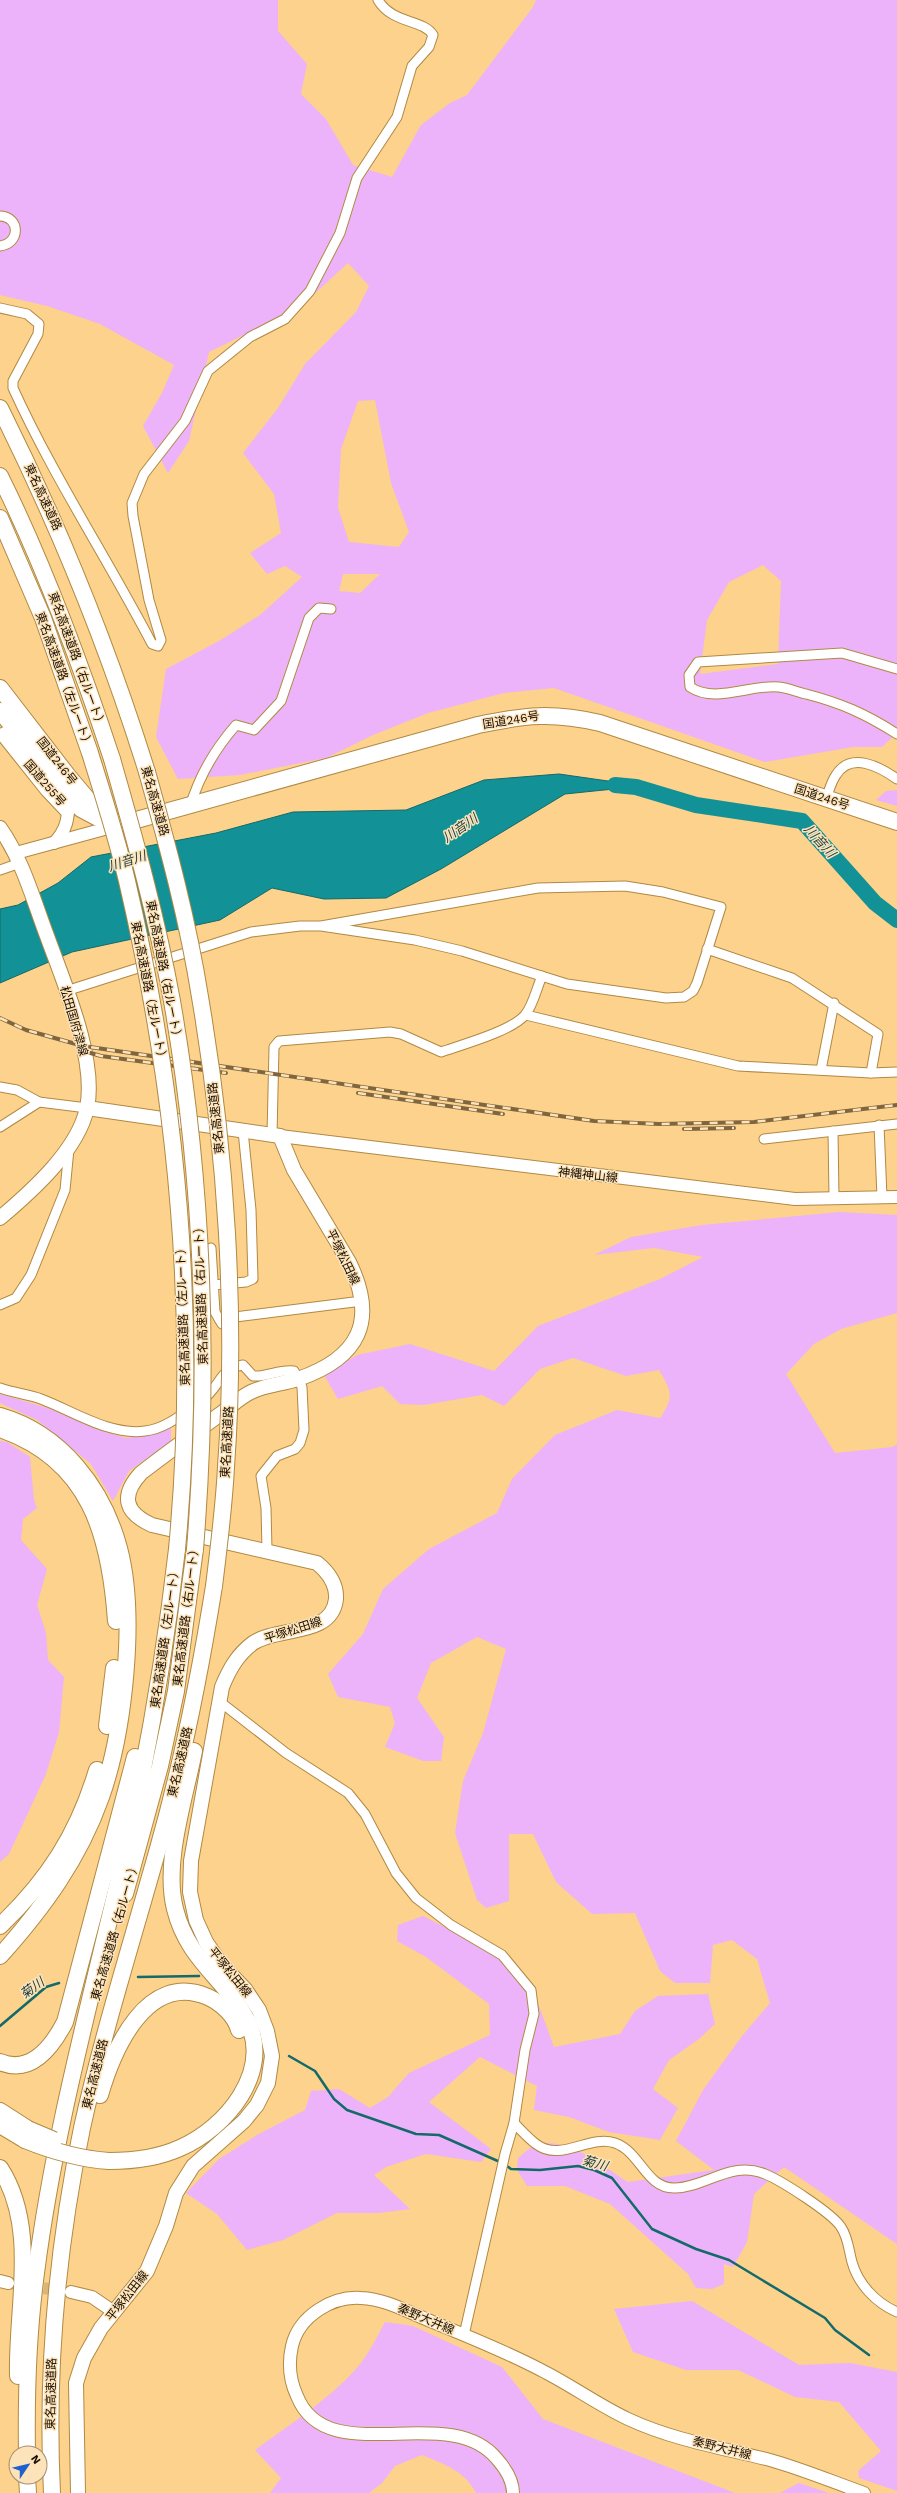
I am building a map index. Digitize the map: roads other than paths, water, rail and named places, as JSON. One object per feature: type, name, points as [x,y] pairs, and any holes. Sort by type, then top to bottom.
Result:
[{"type":"highway","name":"東名高速道路","points":[[0,408],[57,527],[90,608],[115,673],[147,772],[184,915],[200,997],[214,1089],[223,1177],[227,1253],[229,1401],[226,1466],[214,1586],[207,1630],[175,1786],[105,2035],[82,2129],[58,2277],[50,2376],[52,2493]]},
{"type":"highway","name":"東名高速道路（右ルート）","points":[[0,476],[27,532],[65,624],[112,759],[147,885],[172,1001],[186,1090],[196,1179],[204,1338],[204,1409],[195,1550],[176,1691],[160,1766],[61,2123]]},
{"type":"highway","name":"東名高速道路（左ルート）","points":[[0,518],[43,618],[90,753],[126,879],[137,928],[153,1007],[167,1093],[176,1174],[185,1352],[183,1473],[177,1549],[159,1686],[143,1770],[61,2123]]},
{"type":"highway","name":"国道246号","points":[[0,688],[89,801],[102,812],[122,824]]},
{"type":"highway","name":"国道246号","points":[[0,712],[68,803],[96,818],[122,824],[190,807],[478,725],[521,716],[546,715],[570,716],[600,723],[897,822]]},
{"type":"highway","name":"国道255号","points":[[0,729],[48,789],[68,803]]},
{"type":"highway","points":[[0,1416],[32,1430],[70,1458],[85,1475],[106,1510],[120,1549],[125,1588],[126,1621],[126,1658],[120,1712],[101,1797],[90,1825],[42,1908],[0,1956]]},
{"type":"highway","points":[[0,1428],[26,1440],[45,1452],[76,1482],[97,1516],[108,1552],[114,1589],[115,1659],[111,1697],[99,1764],[80,1820],[68,1844],[41,1881],[0,1926]]},
{"type":"highway","points":[[0,2062],[8,2065],[28,2064],[49,2049],[65,2022],[133,1767],[171,1600]]},
{"type":"highway","points":[[0,2125],[27,2134],[129,2161],[165,2154],[204,2135],[231,2109],[243,2092],[254,2064],[254,2044],[247,2021],[194,1952],[182,1931],[175,1908],[172,1883],[176,1838],[200,1715],[207,1630]]},
{"type":"highway","points":[[0,1941],[36,1904],[67,1867]]},
{"type":"highway","points":[[0,1916],[41,1881]]},
{"type":"highway","points":[[58,2277],[99,2101],[113,2057],[123,2036],[134,2021],[162,1996],[181,1991],[200,1994],[216,2001],[228,2012],[238,2026],[244,2045],[244,2063],[235,2087],[219,2109],[197,2127],[177,2139],[146,2149],[110,2156]]},
{"type":"highway","points":[[0,2111],[27,2134]]},
{"type":"highway","name":"東名高速道路","points":[[26,2445],[28,2372],[36,2275],[61,2123]]},
{"type":"highway","points":[[0,2168],[15,2199],[21,2227],[17,2360],[20,2425],[24,2445]]},
{"type":"main road","points":[[20,863],[54,843],[63,834],[67,826],[68,803]]},
{"type":"main road","points":[[54,843],[122,824]]},
{"type":"main road","name":"松田国府津線","points":[[0,828],[20,863],[65,987],[83,1046],[88,1072],[87,1108],[79,1132],[69,1148],[26,1195],[0,1218]]},
{"type":"main road","points":[[87,1108],[276,1135]]},
{"type":"main road","name":"神縄神山線","points":[[276,1135],[505,1165],[795,1199],[897,1197]]},
{"type":"main road","name":"平塚松田線","points":[[78,2493],[76,2383],[84,2358],[114,2312],[147,2271],[166,2226],[176,2193],[193,2166],[244,2121],[257,2105],[268,2083],[272,2056],[259,2010],[245,1989],[221,1964],[206,1942],[196,1920],[190,1892],[191,1861],[219,1701],[229,1670],[238,1658],[254,1643],[274,1634],[323,1622],[330,1616],[335,1606],[334,1582],[328,1572],[317,1563],[266,1550],[152,1525],[138,1519],[130,1508],[127,1498],[130,1485],[141,1473],[251,1392],[314,1373],[348,1350],[357,1338],[361,1325],[362,1301],[356,1276],[294,1170],[276,1135]]},
{"type":"main road","points":[[71,2292],[92,2297],[114,2312]]},
{"type":"main road","name":"秦野大井線","points":[[513,2493],[504,2466],[490,2450],[473,2440],[439,2433],[353,2434],[333,2428],[312,2418],[299,2402],[290,2381],[289,2359],[293,2341],[302,2325],[313,2313],[342,2299],[359,2298],[376,2300],[399,2307],[543,2371],[628,2419],[668,2434],[773,2461],[864,2493]]},
{"type":"street","points":[[0,308],[27,314],[38,324],[38,334],[13,381],[13,388],[65,489],[118,580],[152,644],[158,646],[160,640],[149,600],[132,503],[148,467],[186,421],[208,371],[250,337],[285,319],[310,291],[340,233],[357,178],[397,117],[412,66],[429,47],[433,35],[426,28],[393,16],[378,0]]},
{"type":"street","points":[[0,216],[12,219],[16,226],[16,234],[12,241],[6,246],[0,246]]},
{"type":"street","points":[[190,807],[197,782],[228,734],[236,725],[254,730],[280,701],[309,618],[319,608],[331,609]]},
{"type":"street","points":[[897,669],[842,653],[698,662],[688,675],[690,687],[698,693],[714,694],[779,687],[840,703],[866,714],[897,734]]},
{"type":"street","points":[[826,799],[836,775],[851,764],[873,764],[897,779]]},
{"type":"street","points":[[0,870],[20,863]]},
{"type":"street","points":[[65,987],[251,932],[300,926],[321,926],[429,943],[462,951],[567,984],[666,998],[684,997],[695,987],[721,907],[663,892],[625,886],[538,888],[321,926]]},
{"type":"street","points":[[707,949],[792,978],[834,1003],[878,1034],[871,1073]]},
{"type":"street","points":[[276,1135],[274,1047],[279,1041],[390,1032],[401,1034],[441,1052],[487,1036],[513,1024],[526,1015],[542,976]]},
{"type":"street","points":[[821,1070],[834,1003]]},
{"type":"street","points":[[526,1015],[738,1066],[871,1073],[897,1072]]},
{"type":"street","points":[[0,1087],[17,1090],[39,1102],[87,1108]]},
{"type":"street","points":[[0,1127],[39,1102]]},
{"type":"street","points":[[764,1139],[897,1124]]},
{"type":"street","points":[[879,1125],[882,1197]]},
{"type":"street","points":[[213,1285],[246,1282],[253,1279],[251,1210],[243,1131]]},
{"type":"street","points":[[833,1131],[834,1198]]},
{"type":"street","points":[[0,1305],[16,1298],[31,1275],[65,1190],[69,1148]]},
{"type":"street","points":[[211,1248],[215,1312],[243,1365],[253,1376],[263,1377],[285,1370],[294,1371],[302,1387],[304,1430],[300,1443],[295,1449],[277,1456],[261,1476],[266,1508],[266,1550]]},
{"type":"street","points":[[219,1319],[362,1301]]},
{"type":"street","points":[[0,1388],[40,1398],[110,1427],[133,1432],[146,1431],[164,1426],[205,1398],[215,1389],[224,1372],[234,1366],[243,1365]]},
{"type":"street","points":[[219,1701],[286,1754],[348,1793],[365,1814],[396,1873],[416,1898],[450,1926],[502,1955],[527,1983],[533,1997],[534,2014],[525,2050],[514,2123],[486,2234],[464,2335]]},
{"type":"street","points":[[514,2123],[536,2145],[546,2149],[565,2150],[604,2141],[617,2144],[634,2156],[652,2180],[662,2187],[681,2187],[737,2169],[758,2172],[771,2176],[836,2220],[845,2236],[856,2274],[863,2285],[881,2302],[897,2312]]},
{"type":"water","points":[[559,774],[643,786],[565,794],[441,869],[386,898],[324,899],[272,888],[220,920],[72,952],[0,983],[0,909],[18,905],[58,883],[91,857],[216,833],[293,812],[406,810],[484,780]]},
{"type":"waterway","name":"川音川","points":[[615,785],[636,787],[696,805],[802,821],[875,903],[897,920]]},
{"type":"waterway","name":"菊川","points":[[138,1977],[199,1976]]},
{"type":"waterway","name":"菊川","points":[[0,2026],[46,1987],[59,1983]]},
{"type":"waterway","name":"菊川","points":[[289,2056],[315,2071],[334,2099],[347,2110],[416,2134],[439,2135],[500,2162]]},
{"type":"waterway","name":"菊川","points":[[504,2164],[511,2169],[540,2170],[578,2166],[594,2170],[612,2178],[652,2229],[696,2249],[729,2260],[825,2318],[835,2330],[869,2355]]},
{"type":"tunnel","points":[[8,2283],[64,2291]]},
{"type":"railway","points":[[0,1018],[26,1030],[83,1046],[594,1121],[659,1124],[754,1122],[897,1105]]},
{"type":"railway","points":[[80,1050],[101,1056],[226,1073]]},
{"type":"railway","points":[[358,1093],[503,1114]]},
{"type":"railway","points":[[684,1129],[734,1128]]}]
